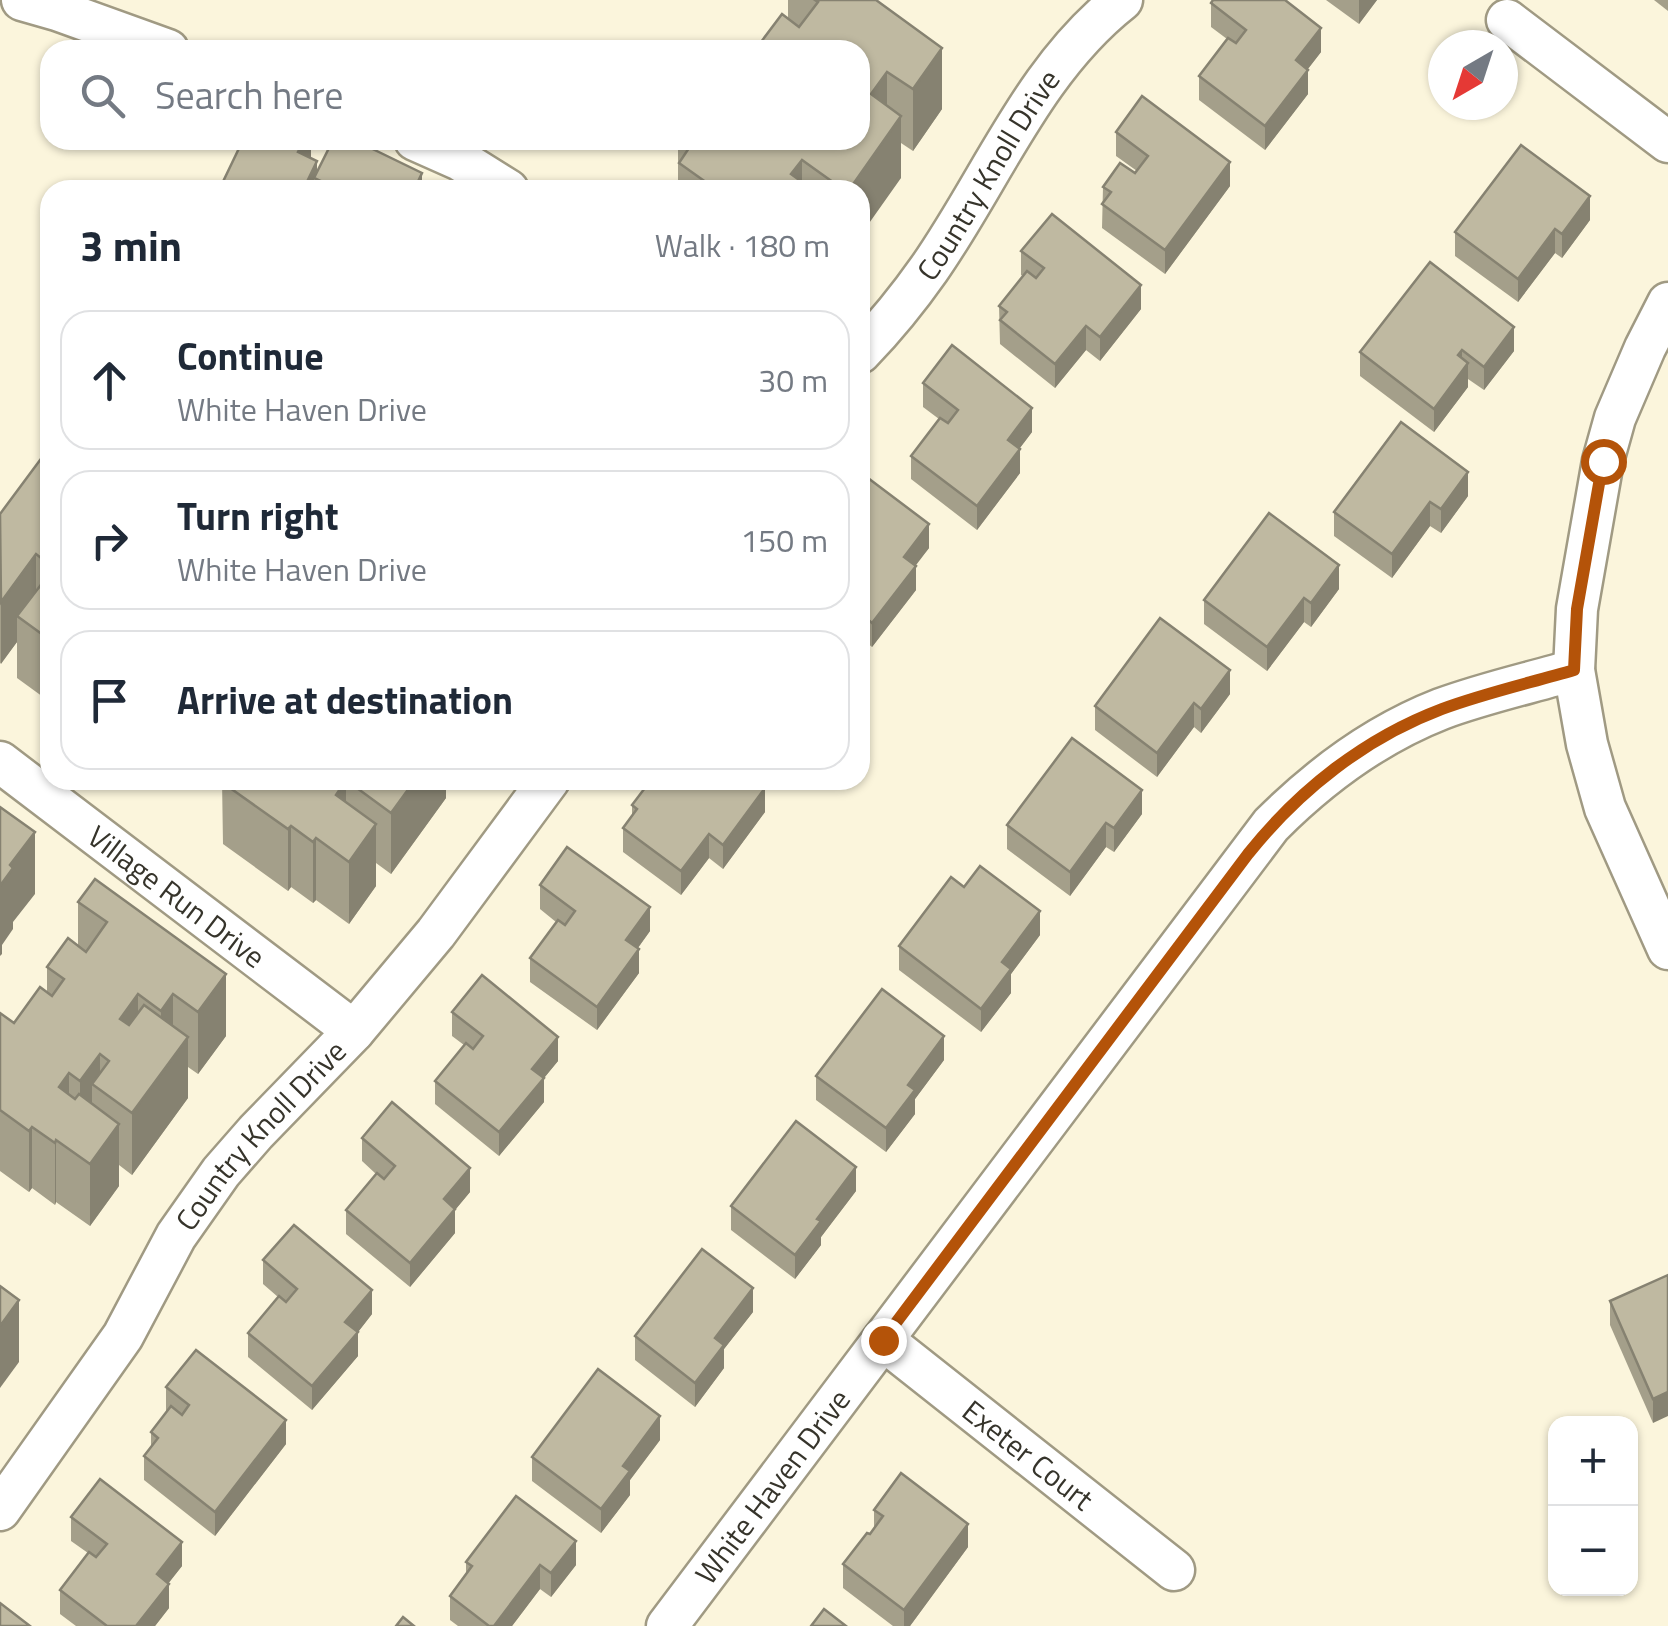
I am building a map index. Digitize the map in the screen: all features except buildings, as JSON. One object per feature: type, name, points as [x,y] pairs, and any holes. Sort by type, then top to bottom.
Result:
[{"type":"street","points":[[22,0],[140,40]]},
{"type":"street","name":"Country Knoll Drive","points":[[870,342],[929,268],[1014,127],[1064,58],[1122,0]]},
{"type":"street","points":[[1507,20],[1668,142]]},
{"type":"street","points":[[438,150],[492,180]]},
{"type":"street","points":[[1668,304],[1614,418],[1577,609],[1574,670],[1587,744],[1604,808],[1668,950]]},
{"type":"street","name":"White Haven Drive","points":[[667,1626],[1272,825],[1326,774],[1388,734],[1442,710],[1574,670]]},
{"type":"street","name":"Village Run Drive","points":[[0,762],[354,1032]]},
{"type":"street","name":"Country Knoll Drive","points":[[0,1510],[124,1336],[176,1236],[221,1172],[354,1032],[436,934],[542,790]]},
{"type":"street","name":"Exeter Court","points":[[883,1340],[1174,1570]]},
{"type":"route","points":[[883,1340],[1248,854],[1298,798],[1326,774],[1388,734],[1442,710],[1574,670],[1577,609],[1603,461]]}]
